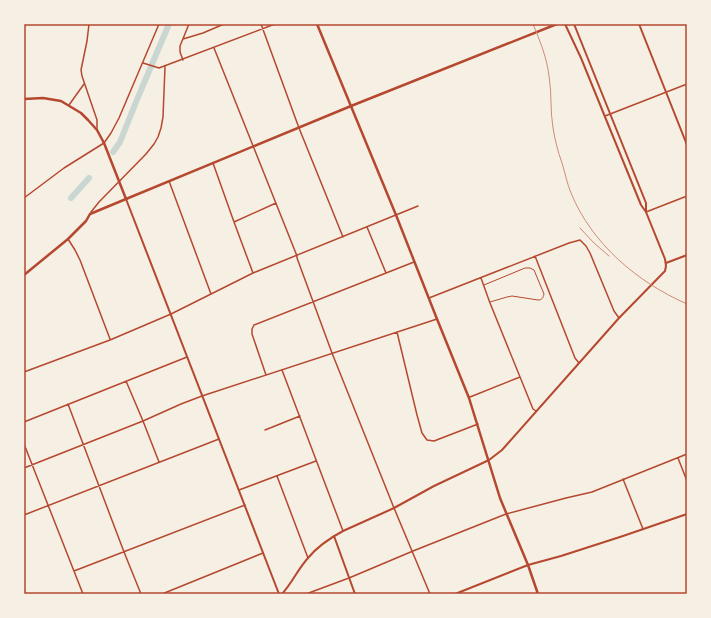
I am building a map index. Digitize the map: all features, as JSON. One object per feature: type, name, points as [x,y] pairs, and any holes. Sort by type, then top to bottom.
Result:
[{"type":"main road","points":[[317,24],[396,215],[469,398],[496,486],[538,594]]},
{"type":"main road","points":[[24,275],[68,239],[86,221],[90,214],[351,106],[557,24]]},
{"type":"main road","points":[[24,99],[43,98],[61,101],[81,113],[97,130],[104,143],[126,199]]},
{"type":"street","points":[[88,24],[87,41],[81,70],[84,84],[97,120],[97,130]]},
{"type":"street","points":[[24,198],[64,168],[104,143],[119,118],[160,24]]},
{"type":"street","points":[[183,60],[180,52],[180,46],[189,24]]},
{"type":"street","points":[[183,39],[203,33],[224,24]]},
{"type":"street","points":[[261,24],[299,128],[343,237]]},
{"type":"street","points":[[143,63],[159,68],[165,67],[275,24]]},
{"type":"street","points":[[126,199],[263,553],[281,594],[288,588],[308,558],[334,536],[394,508],[434,486],[489,460],[502,450],[619,318],[663,274],[666,268],[666,263],[646,212],[641,205],[605,116],[565,24]]},
{"type":"street","points":[[574,24],[646,203],[646,212]]},
{"type":"street","points":[[639,24],[687,145]]},
{"type":"street","points":[[214,48],[297,256],[332,353],[430,594]]},
{"type":"street","points":[[90,214],[99,202],[146,154],[158,137],[163,117],[165,67]]},
{"type":"street","points":[[69,105],[84,84]]},
{"type":"street","points":[[605,116],[687,84]]},
{"type":"street","points":[[212,163],[253,273]]},
{"type":"street","points":[[169,181],[211,294]]},
{"type":"street","points":[[646,212],[687,196]]},
{"type":"street","points":[[234,222],[276,203]]},
{"type":"street","points":[[24,372],[110,340],[171,314],[253,273],[418,206]]},
{"type":"street","points":[[367,227],[386,273]]},
{"type":"street","points":[[68,239],[80,260],[110,340]]},
{"type":"street","points":[[429,298],[580,240],[586,245],[614,312],[619,318]]},
{"type":"street","points":[[666,263],[687,255]]},
{"type":"street","points":[[535,256],[579,363]]},
{"type":"street","points":[[266,375],[252,334],[252,327],[414,262]]},
{"type":"street","points":[[481,278],[520,377],[536,411]]},
{"type":"street","points":[[24,468],[202,396],[437,319]]},
{"type":"street","points":[[397,332],[420,427],[427,440],[434,440],[478,424]]},
{"type":"street","points":[[24,422],[187,357]]},
{"type":"street","points":[[282,370],[343,531]]},
{"type":"street","points":[[469,398],[520,377]]},
{"type":"street","points":[[126,381],[159,463]]},
{"type":"street","points":[[68,404],[141,594]]},
{"type":"street","points":[[265,430],[300,416]]},
{"type":"street","points":[[24,515],[219,439]]},
{"type":"street","points":[[24,444],[83,594]]},
{"type":"street","points":[[306,594],[506,514],[592,492],[687,454]]},
{"type":"street","points":[[678,458],[687,481]]},
{"type":"street","points":[[239,490],[316,461]]},
{"type":"street","points":[[277,476],[308,558]]},
{"type":"street","points":[[623,479],[643,530]]},
{"type":"street","points":[[74,571],[245,505]]},
{"type":"street","points":[[455,594],[528,565],[643,530],[687,514]]},
{"type":"street","points":[[334,536],[355,594]]},
{"type":"street","points":[[162,594],[263,553]]},
{"type":"street","points":[[24,590],[26,594]]},
{"type":"lane","points":[[483,286],[526,268],[530,268],[534,270],[544,294],[544,297],[541,300],[512,296],[490,302]]},
{"type":"waterway","points":[[113,152],[120,142],[169,24]]},
{"type":"waterway","points":[[71,198],[89,178]]},
{"type":"railway","points":[[533,24],[547,63],[552,122],[557,146],[571,193],[580,212],[604,245],[634,273],[651,285],[687,304]]},
{"type":"railway","points":[[580,228],[609,256]]}]
